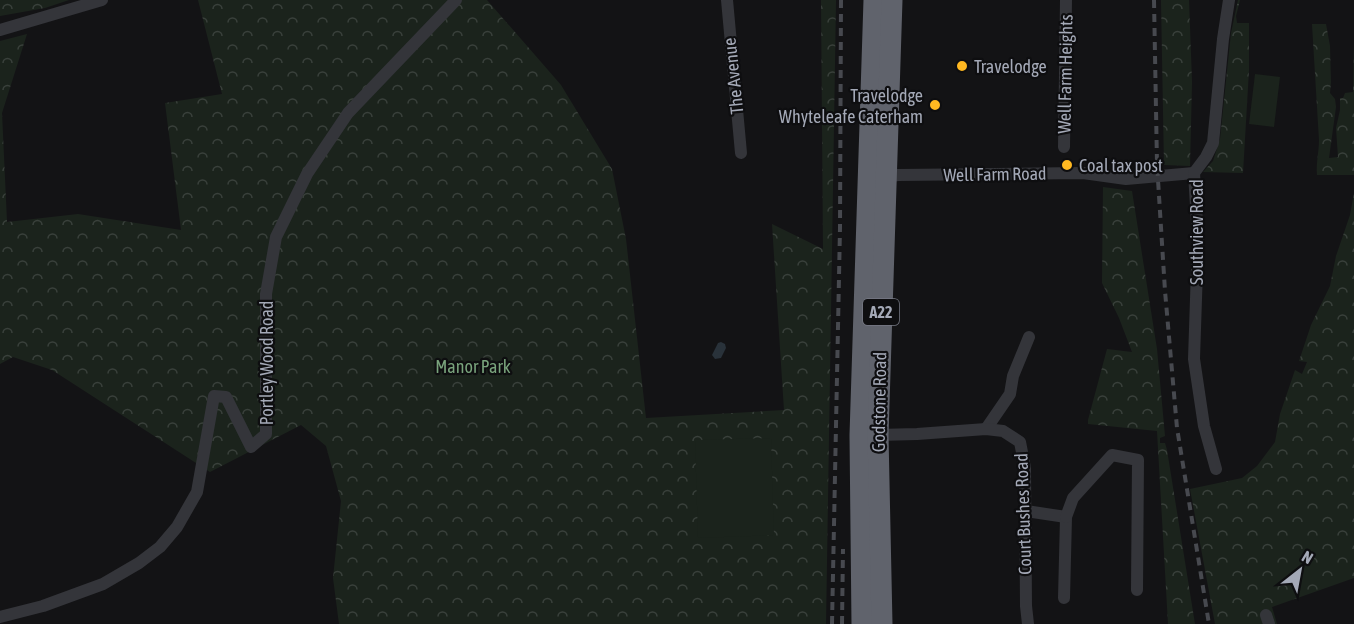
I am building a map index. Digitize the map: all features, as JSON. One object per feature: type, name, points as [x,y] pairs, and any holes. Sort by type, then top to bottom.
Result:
[{"type":"highway","name":"Godstone Road","points":[[872,618],[878,435],[874,0]]},
{"type":"highway","name":"Godstone Road","points":[[872,618],[860,435],[876,177],[892,0]]},
{"type":"street","points":[[0,30],[102,0]]},
{"type":"street","name":"Portley Wood Road","points":[[0,617],[43,606],[103,584],[138,564],[160,547],[177,527],[197,492],[214,396],[226,397],[251,447],[266,434],[266,294],[276,237],[308,174],[348,113],[456,0]]},
{"type":"street","name":"The Avenue","points":[[727,0],[741,153]]},
{"type":"street","name":"Well Farm Heights","points":[[1064,147],[1066,0]]},
{"type":"street","name":"Southview Road","points":[[1216,469],[1204,426],[1194,359],[1198,239],[1194,173],[1213,143],[1229,0]]},
{"type":"street","name":"Well Farm Road","points":[[876,177],[1083,172],[1126,179],[1194,173]]},
{"type":"street","points":[[986,429],[1010,394],[1013,376],[1029,337]]},
{"type":"street","name":"Court Bushes Road","points":[[878,435],[986,429],[1003,431],[1020,442],[1025,468],[1028,624]]},
{"type":"street","points":[[1064,598],[1066,517],[1073,498],[1112,455],[1138,460],[1137,590]]},
{"type":"street","points":[[1026,511],[1066,517]]},
{"type":"green space","points":[[0,0],[69,0],[45,8],[0,16]]},
{"type":"green space","name":"Manor Park","points":[[198,0],[487,0],[561,85],[612,169],[626,239],[646,418],[784,410],[772,224],[823,249],[821,0],[836,0],[826,624],[339,624],[333,578],[341,501],[326,446],[301,425],[210,472],[52,370],[13,357],[0,364],[0,41],[27,34],[2,113],[7,222],[78,214],[181,230],[165,103],[222,94]]},
{"type":"green space","points":[[1161,0],[1189,0],[1192,82],[1190,166],[1164,165]]},
{"type":"green space","points":[[1238,0],[1240,0],[1236,16],[1237,23],[1249,23],[1249,70],[1243,173],[1203,172],[1213,161],[1220,139],[1231,33]]},
{"type":"green space","points":[[1312,24],[1326,24],[1330,46],[1330,93],[1335,99],[1336,107],[1329,158],[1338,157],[1336,128],[1340,98],[1343,98],[1345,93],[1353,92],[1354,42],[1354,175],[1317,175],[1319,140]]},
{"type":"green space","points":[[1255,74],[1280,77],[1274,127],[1249,124]]},
{"type":"green space","points":[[1103,187],[1132,191],[1157,349],[1165,436],[1160,438],[1160,443],[1165,443],[1167,450],[1195,624],[1168,624],[1157,431],[1088,424],[1107,349],[1132,352],[1102,283]]},
{"type":"green space","points":[[1354,193],[1354,578],[1272,607],[1277,624],[1215,624],[1190,489],[1242,478],[1257,466],[1275,442],[1280,414],[1295,370],[1302,374],[1307,362],[1299,361],[1311,325],[1330,286]]},
{"type":"green space","points":[[771,438],[774,535],[698,538],[695,440]]},
{"type":"shaded area","points":[[721,342],[726,348],[721,358],[715,359],[712,355],[718,343]]},
{"type":"railway","points":[[832,624],[840,228],[841,0]]},
{"type":"railway","points":[[1154,0],[1157,164],[1177,428],[1209,624]]},
{"type":"railway","points":[[842,624],[843,549]]},
{"type":"place","name":"Travelodge","points":[[962,66]]},
{"type":"place","name":"Travelodge Whyteleafe Caterham","points":[[935,105]]},
{"type":"place","name":"Coal tax post","points":[[1067,165]]}]
